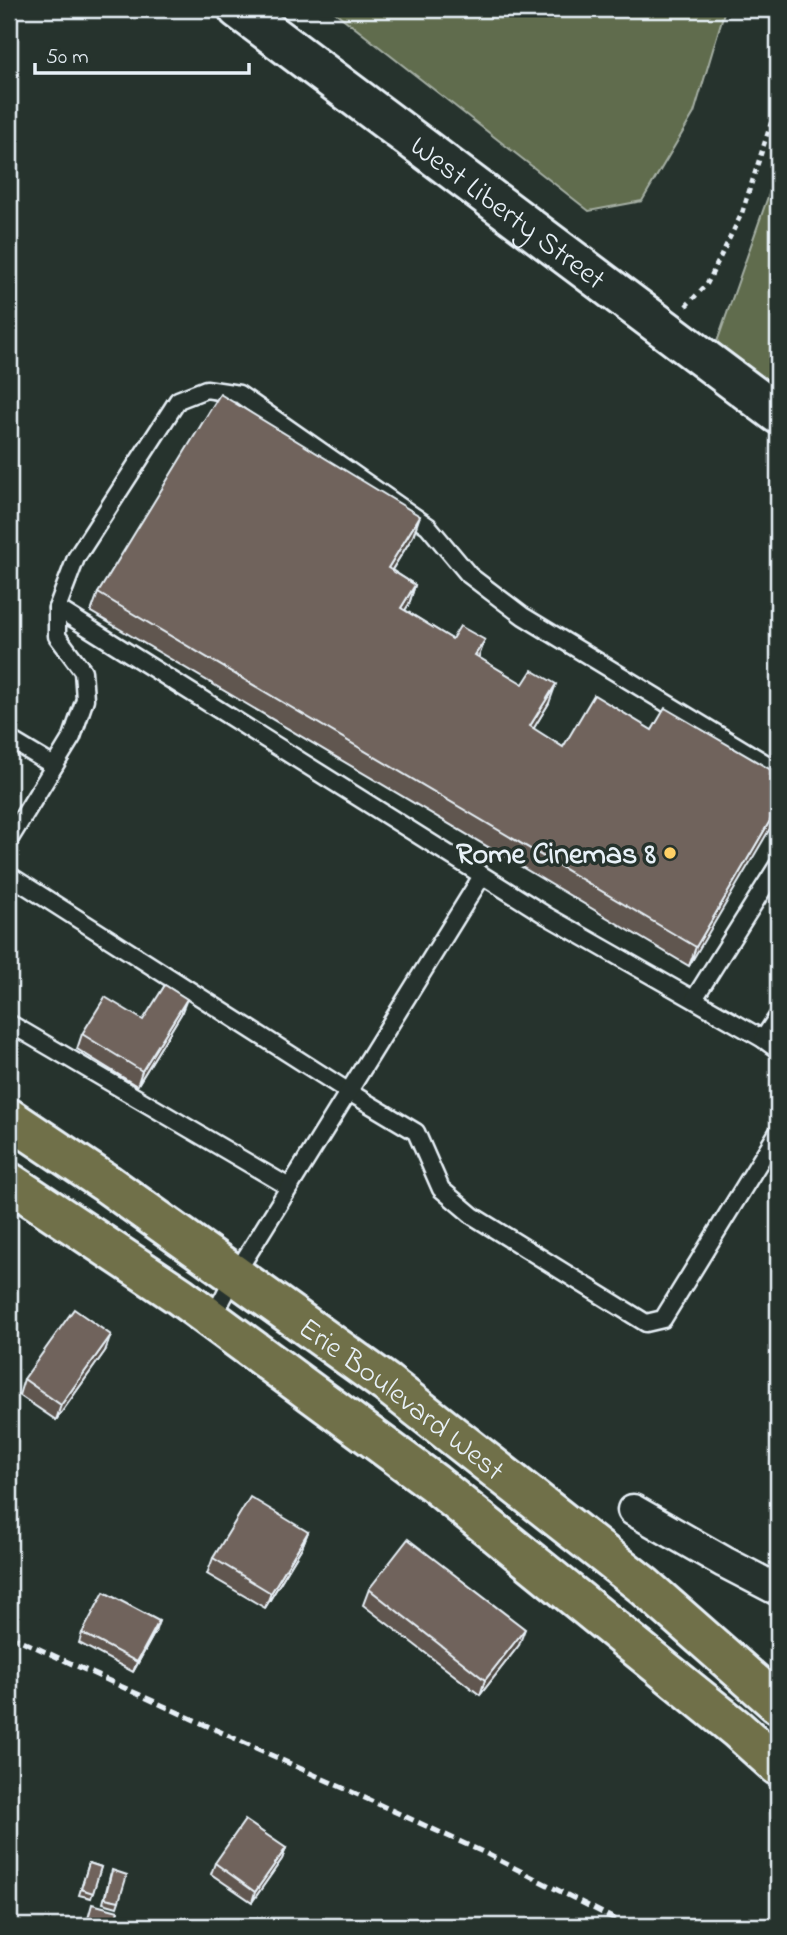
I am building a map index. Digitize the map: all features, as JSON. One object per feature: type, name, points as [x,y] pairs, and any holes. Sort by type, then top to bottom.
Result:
[{"type":"main road","name":"Erie Boulevard West","points":[[9,1118],[106,1183],[386,1383],[643,1585],[778,1704]]},
{"type":"main road","name":"Erie Boulevard West","points":[[9,1182],[212,1319],[434,1483],[737,1729],[778,1766]]},
{"type":"street","name":"West Liberty Street","points":[[238,9],[778,414]]},
{"type":"street","points":[[633,1510],[778,1590]]},
{"type":"lane","points":[[9,840],[72,737],[86,699],[83,671],[57,636],[57,608],[76,558],[178,400],[206,389],[239,394],[428,526],[469,575],[523,616],[778,771]]},
{"type":"lane","points":[[57,608],[482,876],[778,1049]]},
{"type":"lane","points":[[9,739],[54,766]]},
{"type":"lane","points":[[694,999],[778,865]]},
{"type":"lane","points":[[9,875],[416,1132],[441,1189],[474,1216],[646,1324],[663,1319],[778,1132]]},
{"type":"lane","points":[[212,1319],[235,1275],[482,876]]},
{"type":"lane","points":[[763,1039],[778,1016]]},
{"type":"lane","points":[[9,1023],[289,1187]]},
{"type":"path","points":[[663,329],[707,284],[742,213],[778,101]]},
{"type":"green space","points":[[331,9],[725,9],[694,113],[642,201],[589,211]]},
{"type":"green space","points":[[778,168],[778,388],[717,342]]},
{"type":"building","points":[[220,394],[420,516],[388,568],[415,585],[401,608],[452,639],[460,626],[485,640],[475,655],[523,684],[532,670],[556,684],[530,726],[563,747],[594,695],[652,730],[665,708],[778,774],[778,807],[696,947],[98,593]]},
{"type":"building","points":[[165,985],[187,999],[142,1071],[82,1034],[105,997],[143,1020]]},
{"type":"building","points":[[74,1309],[111,1335],[61,1405],[24,1379]]},
{"type":"building","points":[[250,1497],[308,1532],[271,1593],[213,1558]]},
{"type":"building","points":[[408,1539],[525,1629],[485,1680],[369,1589]]},
{"type":"building","points":[[104,1592],[159,1621],[137,1662],[82,1633]]},
{"type":"building","points":[[245,1820],[286,1848],[255,1892],[215,1863]]},
{"type":"building","points":[[89,1863],[101,1867],[93,1893],[81,1889]]},
{"type":"building","points":[[112,1870],[127,1875],[119,1901],[105,1898]]},
{"type":"building","points":[[92,1904],[118,1911],[113,1926],[86,1926]]},
{"type":"railway","points":[[9,1635],[485,1853],[628,1926]]},
{"type":"place","name":"Rome Cinemas 8","points":[[670,853]]}]
